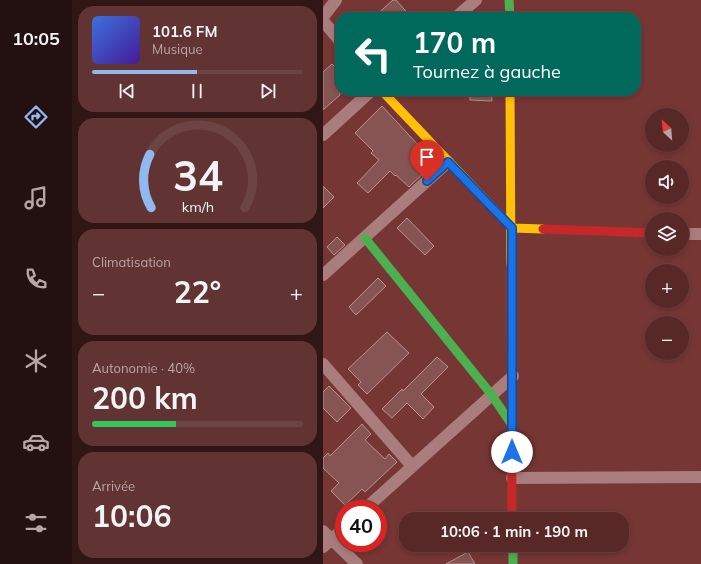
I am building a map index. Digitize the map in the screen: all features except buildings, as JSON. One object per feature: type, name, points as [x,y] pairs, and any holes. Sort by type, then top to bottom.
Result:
[{"type":"street","points":[[323,16],[336,0]]},
{"type":"street","points":[[462,12],[475,0]]},
{"type":"street","points":[[509,0],[510,12]]},
{"type":"street","points":[[323,20],[335,35]]},
{"type":"street","points":[[323,135],[366,96]]},
{"type":"street","points":[[387,96],[512,228],[645,233]]},
{"type":"street","points":[[510,96],[513,376],[512,512]]},
{"type":"street","points":[[323,275],[448,162]]},
{"type":"street","points":[[689,234],[701,234]]},
{"type":"street","points":[[365,238],[491,394],[512,425]]},
{"type":"street","points":[[323,364],[412,466]]},
{"type":"street","points":[[375,500],[491,394],[513,376]]},
{"type":"street","points":[[512,478],[701,477]]},
{"type":"street","points":[[335,534],[326,539],[357,564]]},
{"type":"street","points":[[513,552],[513,564]]},
{"type":"traffic: fast","points":[[509,0],[510,12]]},
{"type":"traffic: fast","points":[[365,238],[491,394],[512,425]]},
{"type":"traffic: fast","points":[[513,552],[513,564]]},
{"type":"traffic: slow","points":[[387,96],[512,228],[543,229]]},
{"type":"traffic: slow","points":[[510,96],[511,265]]},
{"type":"traffic: jam","points":[[543,229],[645,233]]},
{"type":"traffic: jam","points":[[511,265],[512,512]]},
{"type":"route","points":[[427,181],[448,162],[512,228],[512,452]]}]
